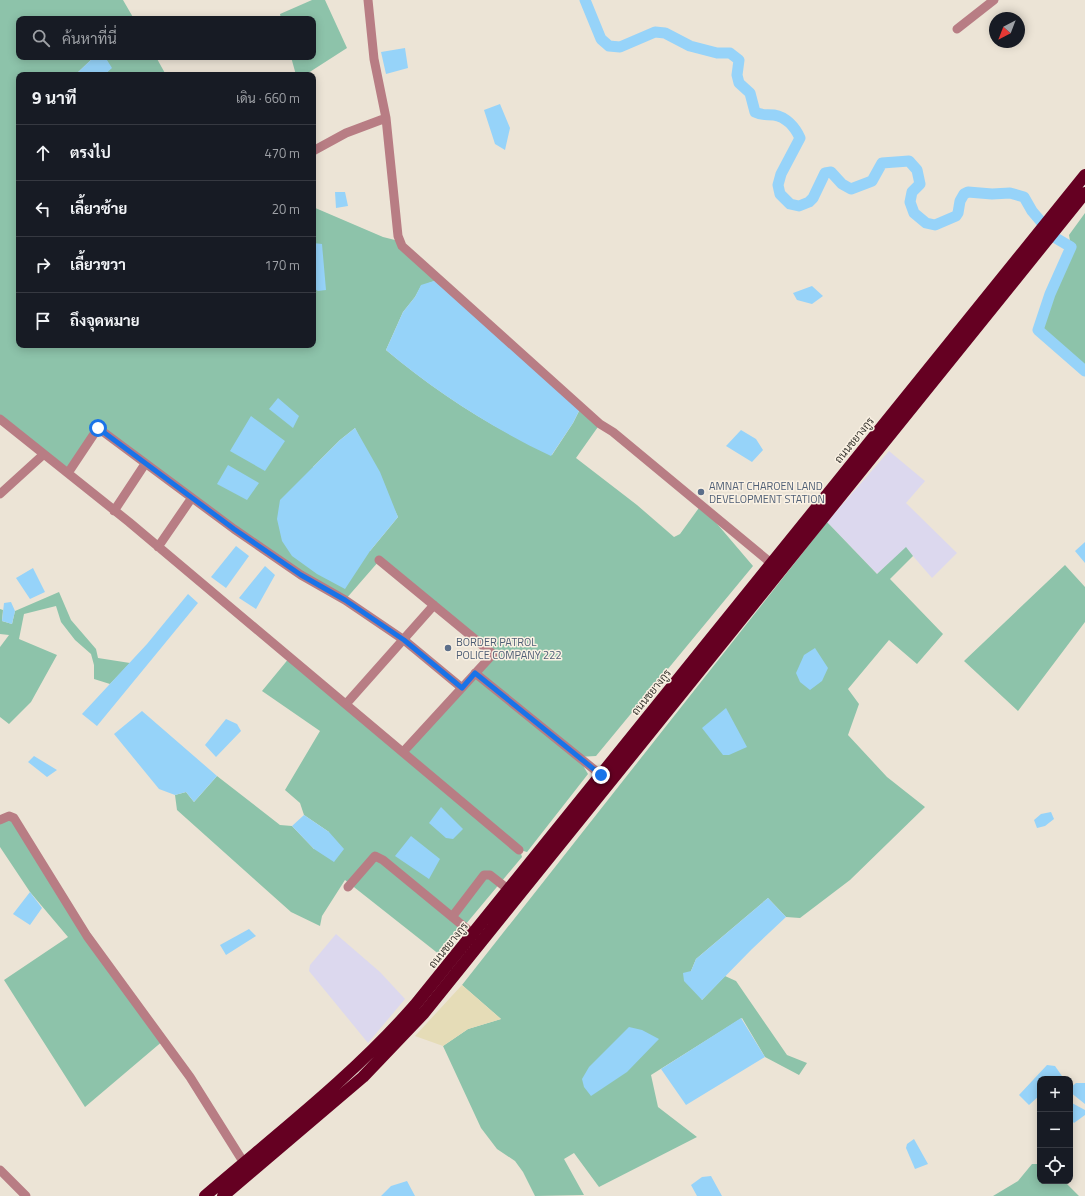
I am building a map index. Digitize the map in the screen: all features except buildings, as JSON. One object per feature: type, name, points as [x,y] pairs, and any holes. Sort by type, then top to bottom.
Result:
[{"type":"highway","name":"ถนนชยางกูร","points":[[228,1194],[363,1077],[395,1046],[424,1013],[583,806],[1042,238],[1085,175]]},
{"type":"highway","name":"ถนนชยางกูร","points":[[1054,222],[1085,193]]},
{"type":"highway","name":"ถนนชยางกูร","points":[[205,1196],[355,1068],[386,1038],[509,890],[583,806],[601,775],[771,564],[1042,238]]},
{"type":"street","points":[[368,0],[374,59],[386,118],[398,236],[402,246],[600,424],[624,441],[771,564]]},
{"type":"street","points":[[957,29],[994,0]]},
{"type":"street","points":[[316,149],[346,133],[386,118]]},
{"type":"street","points":[[0,419],[158,547],[519,850]]},
{"type":"street","points":[[68,473],[98,428],[191,499],[301,575],[345,600],[404,640],[462,688]]},
{"type":"street","points":[[0,494],[44,454]]},
{"type":"street","points":[[114,511],[145,464]]},
{"type":"street","points":[[158,547],[191,499]]},
{"type":"street","points":[[379,560],[493,654],[403,752]]},
{"type":"street","points":[[346,704],[434,605]]},
{"type":"street","points":[[475,673],[601,775]]},
{"type":"street","points":[[0,820],[9,816],[14,818],[87,936],[190,1077],[244,1163]]},
{"type":"street","points":[[348,887],[375,856],[383,860],[472,934]]},
{"type":"street","points":[[452,916],[484,875],[490,875],[509,890]]},
{"type":"street","points":[[0,1170],[26,1196]]},
{"type":"shaded area","points":[[889,451],[925,481],[906,503],[957,553],[932,578],[906,548],[877,574],[827,522]]},
{"type":"shaded area","points":[[336,934],[380,972],[405,999],[368,1043],[309,971],[310,965]]},
{"type":"green space","points":[[0,0],[123,0],[132,16],[16,16],[16,60],[91,60],[78,72],[16,72],[16,348],[316,348],[316,208],[383,237],[399,241],[440,279],[421,286],[415,297],[403,312],[386,350],[445,395],[465,408],[508,433],[552,455],[573,423],[581,407],[600,424],[576,458],[637,505],[674,537],[680,534],[701,505],[753,566],[596,756],[578,757],[588,774],[527,852],[520,850],[522,857],[440,955],[345,880],[322,916],[320,926],[291,912],[177,810],[175,795],[186,792],[194,802],[217,776],[280,825],[292,826],[314,849],[329,832],[304,815],[300,803],[285,790],[320,731],[262,691],[290,657],[403,752],[493,654],[379,561],[345,600],[301,575],[98,428],[68,473],[0,419]],"holes":[[[355,428],[398,517],[370,551],[313,467],[340,440]]]},
{"type":"green space","points":[[312,0],[325,0],[347,48],[310,72],[295,72],[292,60],[316,60],[316,16],[280,16],[280,14]]},
{"type":"green space","points":[[107,60],[158,60],[164,72],[107,72],[111,68]]},
{"type":"green space","points":[[1085,213],[1085,371],[1038,330],[1050,294],[1071,247],[1069,235]]},
{"type":"green space","points":[[827,522],[877,574],[906,547],[913,556],[890,579],[943,634],[917,664],[889,640],[848,689],[859,704],[848,735],[887,777],[925,807],[850,880],[800,918],[786,917],[768,898],[696,959],[691,971],[702,1000],[725,976],[736,981],[787,1055],[807,1063],[799,1075],[765,1057],[742,1018],[651,1075],[658,1107],[697,1137],[599,1187],[574,1153],[564,1159],[584,1195],[535,1196],[523,1172],[515,1161],[497,1149],[481,1128],[443,1046],[468,1029],[501,1019],[462,985]]},
{"type":"green space","points":[[1065,565],[1085,587],[1085,622],[1018,711],[964,661]]},
{"type":"green space","points":[[59,592],[71,620],[96,649],[98,658],[130,663],[110,684],[94,679],[94,665],[91,654],[75,640],[61,622],[56,606],[24,614],[19,639],[57,655],[31,702],[9,724],[0,717],[0,647],[9,635],[0,634],[0,609],[3,610],[2,621],[12,624],[15,611]]},
{"type":"green space","points":[[9,816],[164,1040],[85,1107],[4,980],[68,937],[30,892],[0,847],[0,820]]},
{"type":"green space","points":[[1032,1164],[1037,1164],[1037,1184],[1067,1184],[1079,1196],[993,1196],[1018,1181]]},
{"type":"sand","points":[[462,985],[501,1019],[468,1029],[443,1046],[415,1036]]},
{"type":"water","points":[[405,48],[408,68],[386,74],[381,52]]},
{"type":"water","points":[[91,60],[107,60],[112,68],[107,72],[78,72]]},
{"type":"water","points":[[500,104],[510,128],[505,150],[495,144],[484,110]]},
{"type":"water","points":[[335,192],[345,192],[348,206],[336,208]]},
{"type":"water","points":[[316,243],[322,244],[326,290],[316,290]]},
{"type":"water","points":[[440,279],[581,407],[573,423],[551,456],[507,434],[465,408],[445,395],[386,350],[403,312],[415,297],[421,285]]},
{"type":"water","points":[[812,286],[823,296],[812,304],[797,300],[793,293]]},
{"type":"water","points":[[278,398],[299,416],[293,428],[269,409]]},
{"type":"water","points":[[251,416],[285,441],[265,471],[230,451]]},
{"type":"water","points":[[355,428],[380,472],[398,517],[370,551],[345,589],[317,574],[292,556],[282,541],[277,519],[280,500],[340,440]]},
{"type":"water","points":[[741,430],[756,439],[763,450],[752,462],[726,446]]},
{"type":"water","points":[[228,465],[259,483],[247,500],[217,484]]},
{"type":"water","points":[[1085,542],[1085,563],[1075,551]]},
{"type":"water","points":[[236,546],[249,556],[226,588],[211,577]]},
{"type":"water","points":[[265,566],[275,575],[256,609],[239,598]]},
{"type":"water","points":[[33,568],[45,592],[30,599],[16,578]]},
{"type":"water","points":[[188,594],[198,603],[97,726],[82,714],[147,644]]},
{"type":"water","points":[[11,602],[15,611],[12,624],[2,621],[4,603]]},
{"type":"water","points":[[815,648],[828,668],[822,681],[810,690],[800,682],[796,673],[804,655]]},
{"type":"water","points":[[726,708],[747,747],[729,755],[723,755],[702,728]]},
{"type":"water","points":[[142,711],[217,776],[194,802],[186,792],[175,795],[159,789],[114,734]]},
{"type":"water","points":[[226,719],[237,724],[241,731],[216,757],[205,745]]},
{"type":"water","points":[[34,756],[57,770],[47,777],[28,762]]},
{"type":"water","points":[[441,807],[463,829],[453,839],[446,838],[429,823]]},
{"type":"water","points":[[1051,812],[1054,819],[1045,826],[1037,828],[1034,820],[1041,814]]},
{"type":"water","points":[[304,815],[329,832],[344,849],[334,862],[314,849],[292,826]]},
{"type":"water","points":[[411,836],[440,859],[429,879],[395,856]]},
{"type":"water","points":[[30,892],[42,908],[30,925],[13,914]]},
{"type":"water","points":[[768,898],[786,917],[702,1000],[684,981],[683,973],[691,971],[696,959]]},
{"type":"water","points":[[249,929],[256,936],[226,955],[220,945]]},
{"type":"water","points":[[741,1018],[765,1057],[686,1105],[661,1069]]},
{"type":"water","points":[[629,1027],[642,1030],[659,1039],[627,1072],[591,1096],[584,1087],[582,1079],[589,1067]]},
{"type":"water","points":[[1047,1065],[1055,1066],[1062,1076],[1037,1076],[1037,1098],[1029,1105],[1019,1095]]},
{"type":"water","points":[[1076,1083],[1085,1083],[1085,1104],[1073,1094],[1073,1086]]},
{"type":"water","points":[[1073,1104],[1085,1110],[1085,1115],[1074,1123]]},
{"type":"water","points":[[914,1139],[928,1164],[915,1169],[906,1148],[907,1144]]},
{"type":"water","points":[[711,1176],[722,1196],[697,1196],[691,1185],[702,1177]]},
{"type":"water","points":[[407,1181],[415,1196],[381,1196],[391,1186]]},
{"type":"waterway","points":[[585,0],[601,39],[609,46],[620,47],[655,32],[665,33],[690,46],[717,53],[730,53],[739,60],[737,75],[739,83],[750,93],[755,112],[778,116],[786,120],[793,126],[800,138],[781,174],[778,185],[780,194],[790,204],[799,206],[809,202],[813,198],[825,173],[831,172],[842,184],[851,189],[872,181],[882,163],[909,161],[917,170],[920,184],[912,192],[910,202],[914,213],[926,223],[935,225],[956,216],[960,201],[964,194],[968,192],[992,194],[1010,193],[1024,197],[1032,211],[1054,237],[1071,247],[1050,294],[1038,330],[1085,371]]},
{"type":"place","name":"AMNAT CHAROEN LAND DEVELOPMENT STATION","points":[[701,492]]},
{"type":"place","name":"BORDER PATROL POLICE COMPANY 222","points":[[448,648]]},
{"type":"route","points":[[98,428],[191,499],[234,529],[301,575],[345,600],[404,640],[462,688],[475,673],[601,775]]}]
